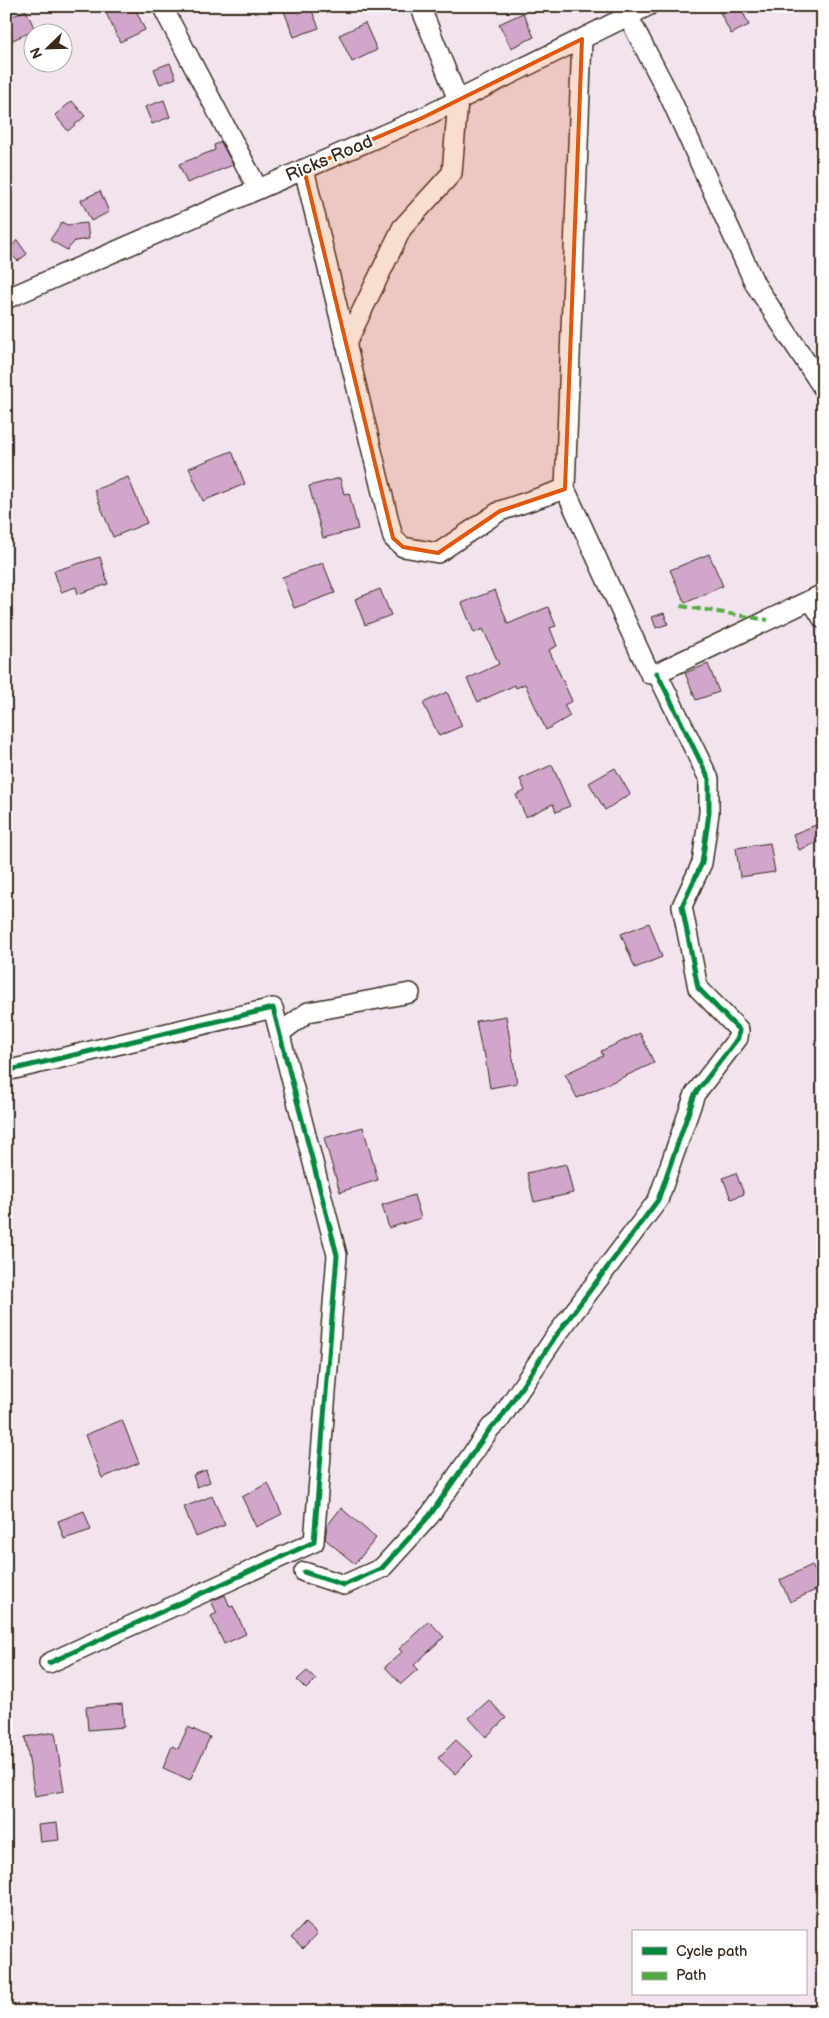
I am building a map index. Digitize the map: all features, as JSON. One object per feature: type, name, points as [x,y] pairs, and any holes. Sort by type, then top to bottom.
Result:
[{"type":"street","points":[[162,6],[258,189]]},
{"type":"street","points":[[346,344],[402,228],[452,173],[458,100],[420,6]]},
{"type":"street","name":"Ricks Road","points":[[6,300],[424,117],[648,6]]},
{"type":"street","points":[[628,16],[669,95],[756,284],[823,388]]},
{"type":"street","points":[[582,39],[565,489],[650,674],[657,673],[817,597],[823,619]]},
{"type":"street","points":[[304,169],[393,538],[403,547],[438,553],[500,511],[565,489]]},
{"type":"street","points":[[304,1572],[344,1586],[382,1568],[430,1515],[490,1427],[500,1421],[554,1337],[658,1200],[695,1094],[738,1038],[739,1030],[698,988],[682,906],[702,863],[709,813],[709,779],[657,673]]},
{"type":"street","points":[[280,1033],[308,1012],[410,993]]},
{"type":"street","points":[[6,1071],[273,1008],[337,1255],[314,1542],[49,1663]]},
{"type":"highlighted area","points":[[582,39],[565,489],[500,511],[438,553],[403,547],[393,538],[304,169],[424,117]]},
{"type":"building","points":[[114,6],[134,6],[145,30],[120,42],[105,11]]},
{"type":"building","points":[[282,6],[310,6],[319,28],[294,37]]},
{"type":"building","points":[[727,6],[740,6],[749,25],[731,34],[719,10]]},
{"type":"building","points":[[26,10],[31,22],[22,22],[22,36],[6,43],[6,19]]},
{"type":"building","points":[[523,13],[534,37],[511,48],[499,24]]},
{"type":"building","points":[[365,23],[377,50],[352,62],[339,35]]},
{"type":"building","points":[[170,63],[176,78],[160,84],[154,69]]},
{"type":"building","points":[[164,100],[170,117],[152,124],[145,107]]},
{"type":"building","points":[[72,101],[85,116],[68,131],[55,115]]},
{"type":"building","points":[[221,142],[233,165],[187,183],[179,164],[215,150],[214,145]]},
{"type":"building","points":[[100,191],[109,212],[91,221],[81,200]]},
{"type":"building","points":[[62,222],[67,225],[87,223],[89,239],[75,241],[67,250],[50,240]]},
{"type":"building","points":[[17,240],[27,254],[18,261],[8,252]]},
{"type":"building","points":[[232,451],[245,484],[203,501],[189,468]]},
{"type":"building","points":[[128,477],[147,523],[113,537],[94,490]]},
{"type":"building","points":[[340,478],[344,494],[349,493],[358,529],[323,538],[309,486]]},
{"type":"building","points":[[709,554],[723,586],[685,603],[670,570]]},
{"type":"building","points":[[100,557],[108,584],[78,594],[76,587],[61,592],[54,571]]},
{"type":"building","points":[[323,563],[335,593],[294,608],[282,577]]},
{"type":"building","points":[[380,589],[391,615],[365,625],[355,599]]},
{"type":"building","points":[[495,590],[508,624],[548,607],[556,626],[550,628],[557,646],[549,650],[572,701],[564,705],[570,716],[546,730],[525,684],[516,688],[515,685],[478,702],[467,679],[499,664],[483,629],[474,633],[462,603]]},
{"type":"building","points":[[664,613],[668,624],[656,628],[652,617]]},
{"type":"building","points":[[708,664],[719,692],[696,700],[685,673]]},
{"type":"building","points":[[447,692],[462,726],[439,736],[423,703]]},
{"type":"building","points":[[552,765],[570,806],[556,812],[553,804],[526,817],[516,795],[525,791],[520,779]]},
{"type":"building","points":[[615,768],[630,794],[605,810],[589,783]]},
{"type":"building","points":[[816,825],[823,840],[799,850],[793,834]]},
{"type":"building","points":[[770,843],[775,872],[740,877],[736,848]]},
{"type":"building","points":[[649,923],[662,957],[635,968],[621,934]]},
{"type":"building","points":[[506,1016],[517,1083],[490,1088],[484,1051],[482,1052],[476,1021]]},
{"type":"building","points":[[640,1033],[654,1063],[577,1098],[565,1074],[603,1056],[601,1051]]},
{"type":"building","points":[[363,1127],[378,1180],[340,1192],[324,1138]]},
{"type":"building","points":[[566,1164],[573,1193],[534,1202],[527,1173]]},
{"type":"building","points":[[736,1173],[744,1194],[731,1199],[723,1178]]},
{"type":"building","points":[[414,1195],[421,1218],[389,1228],[382,1205]]},
{"type":"building","points":[[122,1420],[139,1463],[102,1478],[85,1435]]},
{"type":"building","points":[[206,1470],[210,1482],[197,1487],[193,1475]]},
{"type":"building","points":[[268,1483],[282,1514],[256,1527],[242,1497]]},
{"type":"building","points":[[212,1496],[225,1525],[196,1537],[184,1507]]},
{"type":"building","points":[[341,1508],[376,1538],[355,1564],[325,1539],[327,1526]]},
{"type":"building","points":[[84,1511],[91,1530],[64,1539],[58,1521]]},
{"type":"building","points":[[812,1565],[822,1587],[790,1602],[780,1580]]},
{"type":"building","points":[[225,1595],[230,1607],[233,1606],[246,1634],[224,1644],[211,1616],[217,1613],[211,1601]]},
{"type":"building","points":[[429,1621],[444,1637],[414,1665],[418,1669],[401,1684],[385,1667],[402,1652],[399,1649]]},
{"type":"building","points":[[307,1671],[316,1679],[306,1689],[297,1680]]},
{"type":"building","points":[[489,1700],[506,1718],[486,1737],[469,1718]]},
{"type":"building","points":[[122,1704],[124,1727],[88,1730],[86,1707]]},
{"type":"building","points":[[188,1727],[210,1737],[190,1780],[163,1768],[172,1746],[178,1749]]},
{"type":"building","points":[[55,1732],[64,1791],[35,1796],[25,1737]]},
{"type":"building","points":[[456,1740],[473,1756],[455,1774],[438,1758]]},
{"type":"building","points":[[57,1823],[59,1840],[40,1842],[38,1825]]},
{"type":"building","points":[[305,1923],[317,1934],[303,1949],[291,1938]]},
{"type":"marked path","points":[[681,606],[768,620]]},
{"type":"cycle path","points":[[304,1572],[344,1585],[382,1568],[430,1515],[491,1427],[499,1421],[555,1337],[658,1200],[695,1094],[738,1038],[739,1030],[698,988],[682,906],[702,863],[709,813],[709,779],[657,673]]},
{"type":"cycle path","points":[[6,1071],[273,1008],[337,1255],[314,1542],[49,1663]]}]
